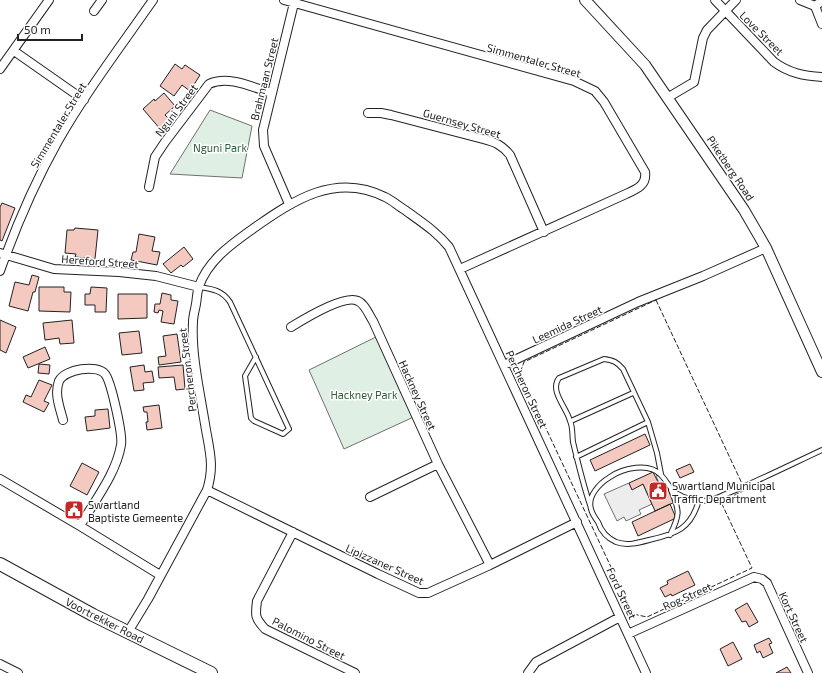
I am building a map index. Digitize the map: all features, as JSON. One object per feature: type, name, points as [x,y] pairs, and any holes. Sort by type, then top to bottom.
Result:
[{"type":"main road","name":"Voortrekker Road","points":[[0,564],[93,615],[210,673]]},
{"type":"street","points":[[0,69],[49,0]]},
{"type":"street","points":[[94,11],[102,0]]},
{"type":"street","name":"Simmentaler Street","points":[[0,271],[3,254],[37,181],[59,140],[84,100],[153,0]]},
{"type":"street","name":"Simmentaler Street","points":[[284,0],[574,81],[595,91],[604,102],[638,157],[645,172],[646,177],[644,182],[636,190],[460,270]]},
{"type":"street","name":"Piketberg Road","points":[[585,0],[645,65],[744,210],[766,248],[822,372]]},
{"type":"street","name":"Love Street","points":[[715,0],[774,62],[784,69],[798,74],[822,77]]},
{"type":"street","points":[[667,98],[694,82],[703,38],[707,30],[736,0]]},
{"type":"street","points":[[800,0],[815,6],[822,24]]},
{"type":"street","points":[[815,6],[822,0]]},
{"type":"street","name":"Brahmaan Street","points":[[289,204],[264,146],[263,130],[294,3]]},
{"type":"street","points":[[14,51],[84,100]]},
{"type":"street","name":"Nguni Street","points":[[149,187],[155,158],[165,142],[209,84],[225,80],[271,93]]},
{"type":"street","name":"Guernsey Street","points":[[368,113],[391,115],[483,139],[497,143],[504,147],[510,155],[544,232]]},
{"type":"street","name":"Percheron Street","points":[[128,632],[207,490],[212,468],[194,350],[193,322],[199,287],[207,268],[220,253],[289,204],[326,189],[342,187],[360,188],[385,197],[439,234],[449,247],[577,522]]},
{"type":"street","name":"Leemida Street","points":[[504,365],[638,302],[766,248]]},
{"type":"street","name":"Hereford Street","points":[[3,254],[54,269],[119,272],[156,276],[199,287]]},
{"type":"street","name":"Hackney Street","points":[[291,327],[346,300],[354,299],[359,301],[373,321],[438,464],[490,565]]},
{"type":"street","points":[[63,420],[57,394],[59,381],[68,372],[84,369],[98,370],[105,373],[109,381],[121,428],[122,443],[116,465],[80,526]]},
{"type":"street","points":[[370,497],[438,464]]},
{"type":"street","points":[[0,479],[80,526],[160,576]]},
{"type":"street","name":"Lipizzaner Street","points":[[207,490],[419,593],[428,594],[577,522]]},
{"type":"street","name":"Ford Street","points":[[577,522],[646,673]]},
{"type":"street","name":"Palomino Street","points":[[293,532],[257,601],[257,620],[265,629],[355,673]]},
{"type":"street","name":"Rog Street","points":[[628,634],[754,578]]},
{"type":"street","name":"Kort Street","points":[[754,578],[762,579],[766,584],[808,673]]},
{"type":"street","points":[[528,673],[536,662],[620,617]]},
{"type":"street","points":[[0,664],[18,673]]},
{"type":"lane","points":[[199,287],[217,290],[227,297],[256,357],[289,429],[284,434],[254,421],[251,418],[246,376],[256,357]]},
{"type":"lane","points":[[670,535],[678,518],[677,503],[661,474],[657,453],[648,422],[623,369],[618,363],[604,359],[559,378],[556,382],[556,390],[571,421],[576,457],[590,508],[605,534],[616,542],[626,544],[636,544],[670,535],[683,527],[690,520],[696,511],[699,500]]},
{"type":"lane","points":[[571,421],[633,393]]},
{"type":"lane","points":[[576,457],[648,422]]},
{"type":"lane","points":[[670,488],[682,496],[710,501],[822,450]]},
{"type":"lane","points":[[590,508],[594,493],[600,485],[612,476],[640,467],[661,474]]},
{"type":"green space","name":"Nguni Park","points":[[210,110],[252,126],[242,178],[170,174]]},
{"type":"green space","name":"Hackney Park","points":[[382,334],[418,415],[344,449],[309,370]]},
{"type":"shaded area","points":[[662,473],[668,487],[662,490],[656,476]]},
{"type":"shaded area","points":[[629,483],[632,489],[643,484],[652,504],[639,510],[641,514],[626,521],[624,517],[617,521],[604,494]]},
{"type":"building","points":[[175,64],[182,69],[185,65],[200,75],[190,91],[182,85],[174,96],[160,86]]},
{"type":"building","points":[[164,93],[175,106],[165,115],[171,121],[161,130],[143,109],[154,99],[155,101]]},
{"type":"building","points":[[2,203],[15,208],[2,241],[0,240],[0,207]]},
{"type":"building","points":[[75,228],[98,230],[95,259],[75,257],[76,254],[65,253],[67,230],[74,230]]},
{"type":"building","points":[[139,234],[155,237],[152,251],[160,252],[157,265],[131,260],[133,252],[136,252]]},
{"type":"building","points":[[184,247],[193,259],[183,267],[181,265],[171,273],[163,264]]},
{"type":"building","points":[[32,275],[39,277],[28,311],[9,306],[15,282],[29,285]]},
{"type":"building","points":[[39,287],[64,287],[64,292],[71,292],[70,312],[39,311]]},
{"type":"building","points":[[91,287],[107,288],[106,312],[95,312],[95,305],[85,305],[85,294],[90,294]]},
{"type":"building","points":[[162,293],[171,295],[171,300],[178,301],[174,324],[161,322],[163,311],[159,310],[158,313],[154,312],[155,304],[160,304]]},
{"type":"building","points":[[118,294],[147,294],[147,318],[118,319]]},
{"type":"building","points":[[0,320],[16,327],[6,353],[0,350]]},
{"type":"building","points":[[72,320],[74,343],[60,344],[59,338],[45,340],[43,323]]},
{"type":"building","points":[[139,331],[142,353],[122,355],[119,333]]},
{"type":"building","points":[[177,334],[181,362],[159,365],[158,357],[166,356],[163,336]]},
{"type":"building","points":[[45,347],[50,359],[28,368],[23,357]]},
{"type":"building","points":[[39,364],[50,365],[49,374],[38,373]]},
{"type":"building","points":[[144,365],[145,372],[152,371],[154,382],[143,383],[144,390],[134,391],[130,367]]},
{"type":"building","points":[[183,365],[185,389],[176,390],[174,377],[159,378],[158,367]]},
{"type":"building","points":[[39,380],[52,385],[44,401],[49,403],[44,412],[23,402],[26,395],[31,397]]},
{"type":"building","points":[[159,405],[162,428],[147,430],[147,412],[144,412],[143,407]]},
{"type":"building","points":[[108,409],[110,428],[87,431],[85,417],[95,416],[95,410]]},
{"type":"building","points":[[645,434],[650,445],[595,471],[590,460]]},
{"type":"building","points":[[82,463],[99,472],[87,495],[70,486]]},
{"type":"building","points":[[690,464],[694,472],[680,478],[676,470]]},
{"type":"building","name":"Swartland Municipal Traffic Department","points":[[653,472],[662,490],[668,487],[675,502],[655,511],[643,484],[632,490],[629,483]]},
{"type":"building","points":[[670,504],[676,518],[638,536],[632,522]]},
{"type":"building","points":[[688,571],[695,585],[672,596],[671,594],[665,597],[660,588],[668,584],[667,581]]},
{"type":"building","points":[[747,603],[758,622],[749,627],[746,621],[742,622],[735,610]]},
{"type":"building","points":[[769,638],[772,643],[769,644],[773,653],[763,658],[760,651],[757,653],[754,645]]},
{"type":"building","points":[[733,642],[742,659],[728,666],[720,649]]},
{"type":"building","points":[[787,667],[791,673],[776,673]]},
{"type":"fence","points":[[656,300],[745,490],[721,502],[752,568],[647,617],[633,614],[520,373],[524,362],[656,300]]},
{"type":"place","name":"Swartland Municipal Traffic Department","points":[[658,491]]},
{"type":"place","name":"Swartland Baptiste Gemeente","points":[[74,510]]}]
